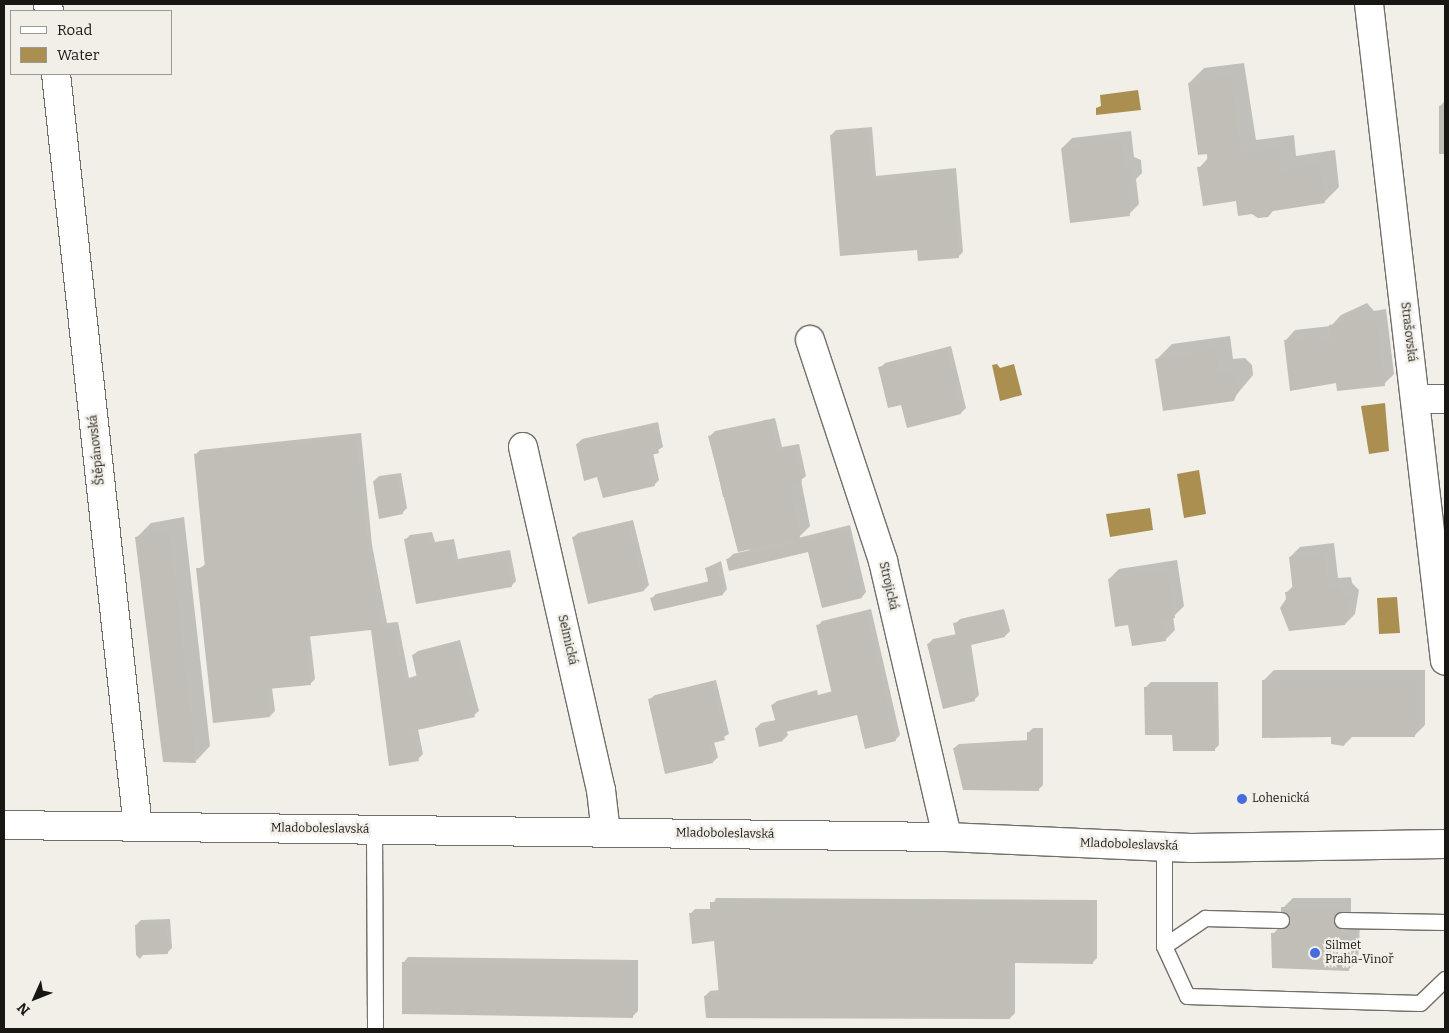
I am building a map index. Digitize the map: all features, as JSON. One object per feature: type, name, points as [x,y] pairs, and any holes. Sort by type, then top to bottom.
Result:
[{"type":"street","name":"Strašovská","points":[[1369,4],[1445,661]]},
{"type":"street","name":"Štěpánovská","points":[[56,75],[138,827]]},
{"type":"street","name":"Strojická","points":[[810,340],[883,561],[947,837]]},
{"type":"street","points":[[1416,399],[1445,399]]},
{"type":"street","name":"Selmická","points":[[523,447],[602,790],[606,833]]},
{"type":"street","name":"Mladoboleslavská","points":[[4,825],[947,837],[1164,847],[1445,844]]},
{"type":"lane","points":[[374,830],[376,1029]]},
{"type":"lane","points":[[1164,847],[1164,946],[1187,996],[1420,1003],[1445,979]]},
{"type":"lane","points":[[1164,946],[1205,918],[1281,920]]},
{"type":"lane","points":[[1342,920],[1445,922]]},
{"type":"water","points":[[1138,90],[1141,110],[1096,115],[1096,108],[1101,106],[1100,95]]},
{"type":"water","points":[[997,364],[1000,368],[1014,364],[1022,395],[1000,401],[992,365]]},
{"type":"water","points":[[1385,403],[1389,451],[1369,454],[1361,406]]},
{"type":"water","points":[[1199,470],[1206,514],[1184,518],[1177,474]]},
{"type":"water","points":[[1150,508],[1153,530],[1110,537],[1106,514]]},
{"type":"water","points":[[1397,597],[1400,633],[1379,634],[1377,598]]},
{"type":"building","points":[[1230,77],[1241,154],[1280,149],[1281,171],[1320,164],[1325,203],[1273,211],[1268,217],[1258,218],[1252,214],[1238,216],[1236,201],[1203,206],[1197,167],[1208,166],[1207,154],[1198,155],[1188,83]]},
{"type":"building","points":[[1439,106],[1445,106],[1445,154],[1439,154]]},
{"type":"building","points":[[868,131],[872,180],[952,173],[959,258],[918,261],[917,250],[840,256],[830,135]]},
{"type":"building","points":[[1121,141],[1124,167],[1131,171],[1132,184],[1126,189],[1130,216],[1070,223],[1061,148]]},
{"type":"building","points":[[1357,313],[1364,320],[1376,319],[1385,386],[1337,391],[1336,383],[1290,391],[1284,340],[1319,336],[1320,343],[1331,341],[1329,325],[1342,323],[1347,314]]},
{"type":"building","points":[[946,350],[961,414],[907,428],[901,405],[888,408],[878,367]]},
{"type":"building","points":[[1215,350],[1219,374],[1230,373],[1237,380],[1238,391],[1234,401],[1163,411],[1155,359]]},
{"type":"building","points":[[770,422],[777,451],[794,448],[802,482],[790,484],[800,538],[738,552],[708,436]]},
{"type":"building","points":[[653,426],[659,453],[648,456],[655,486],[603,498],[597,477],[584,481],[576,444]]},
{"type":"building","points":[[356,437],[368,551],[382,627],[393,626],[404,682],[417,678],[412,655],[455,644],[475,717],[413,731],[419,761],[389,766],[371,630],[305,637],[311,685],[267,689],[270,717],[213,723],[196,568],[205,568],[194,454]]},
{"type":"building","points":[[396,477],[403,514],[379,519],[373,481]]},
{"type":"building","points":[[628,524],[644,591],[588,604],[572,537]]},
{"type":"building","points":[[845,530],[862,598],[822,608],[808,552],[729,571],[726,559]]},
{"type":"building","points":[[169,531],[196,763],[163,762],[135,537]]},
{"type":"building","points":[[428,536],[430,546],[450,543],[453,563],[506,554],[512,587],[416,604],[404,539]]},
{"type":"building","points":[[1324,553],[1328,588],[1341,586],[1342,593],[1350,600],[1345,625],[1289,631],[1280,608],[1286,599],[1285,592],[1293,592],[1289,557]]},
{"type":"building","points":[[716,565],[723,595],[654,611],[650,598],[709,585],[705,568]]},
{"type":"building","points":[[1167,570],[1175,618],[1162,620],[1166,641],[1132,646],[1128,625],[1115,627],[1108,579]]},
{"type":"building","points":[[866,613],[896,741],[865,749],[857,715],[781,733],[783,741],[759,747],[755,728],[776,723],[771,705],[813,694],[814,699],[832,694],[816,625]]},
{"type":"building","points":[[1000,613],[1005,637],[967,646],[975,701],[943,709],[927,644],[956,637],[953,623]]},
{"type":"building","points":[[1415,679],[1415,737],[1347,737],[1344,746],[1331,744],[1331,737],[1262,738],[1262,680]]},
{"type":"building","points":[[712,684],[725,740],[709,744],[713,763],[665,774],[648,699]]},
{"type":"building","points":[[1144,687],[1214,687],[1215,751],[1173,751],[1172,735],[1145,735]]},
{"type":"building","points":[[1027,732],[1039,733],[1039,791],[963,790],[953,748],[1027,744]]},
{"type":"building","points":[[710,902],[1093,904],[1093,964],[1010,963],[1010,1019],[706,1018],[704,996],[719,994],[714,941],[692,944],[689,913],[710,913]]},
{"type":"building","points":[[1281,907],[1342,908],[1341,934],[1350,934],[1349,971],[1272,968],[1271,933],[1281,933]]},
{"type":"building","points":[[165,924],[168,954],[143,955],[140,959],[136,955],[135,925]]},
{"type":"building","points":[[402,962],[633,964],[633,1018],[402,1014]]},
{"type":"place","name":"Lohenická","points":[[1242,799]]},
{"type":"place","name":"Silmet Praha-Vinoř","points":[[1315,953]]}]
